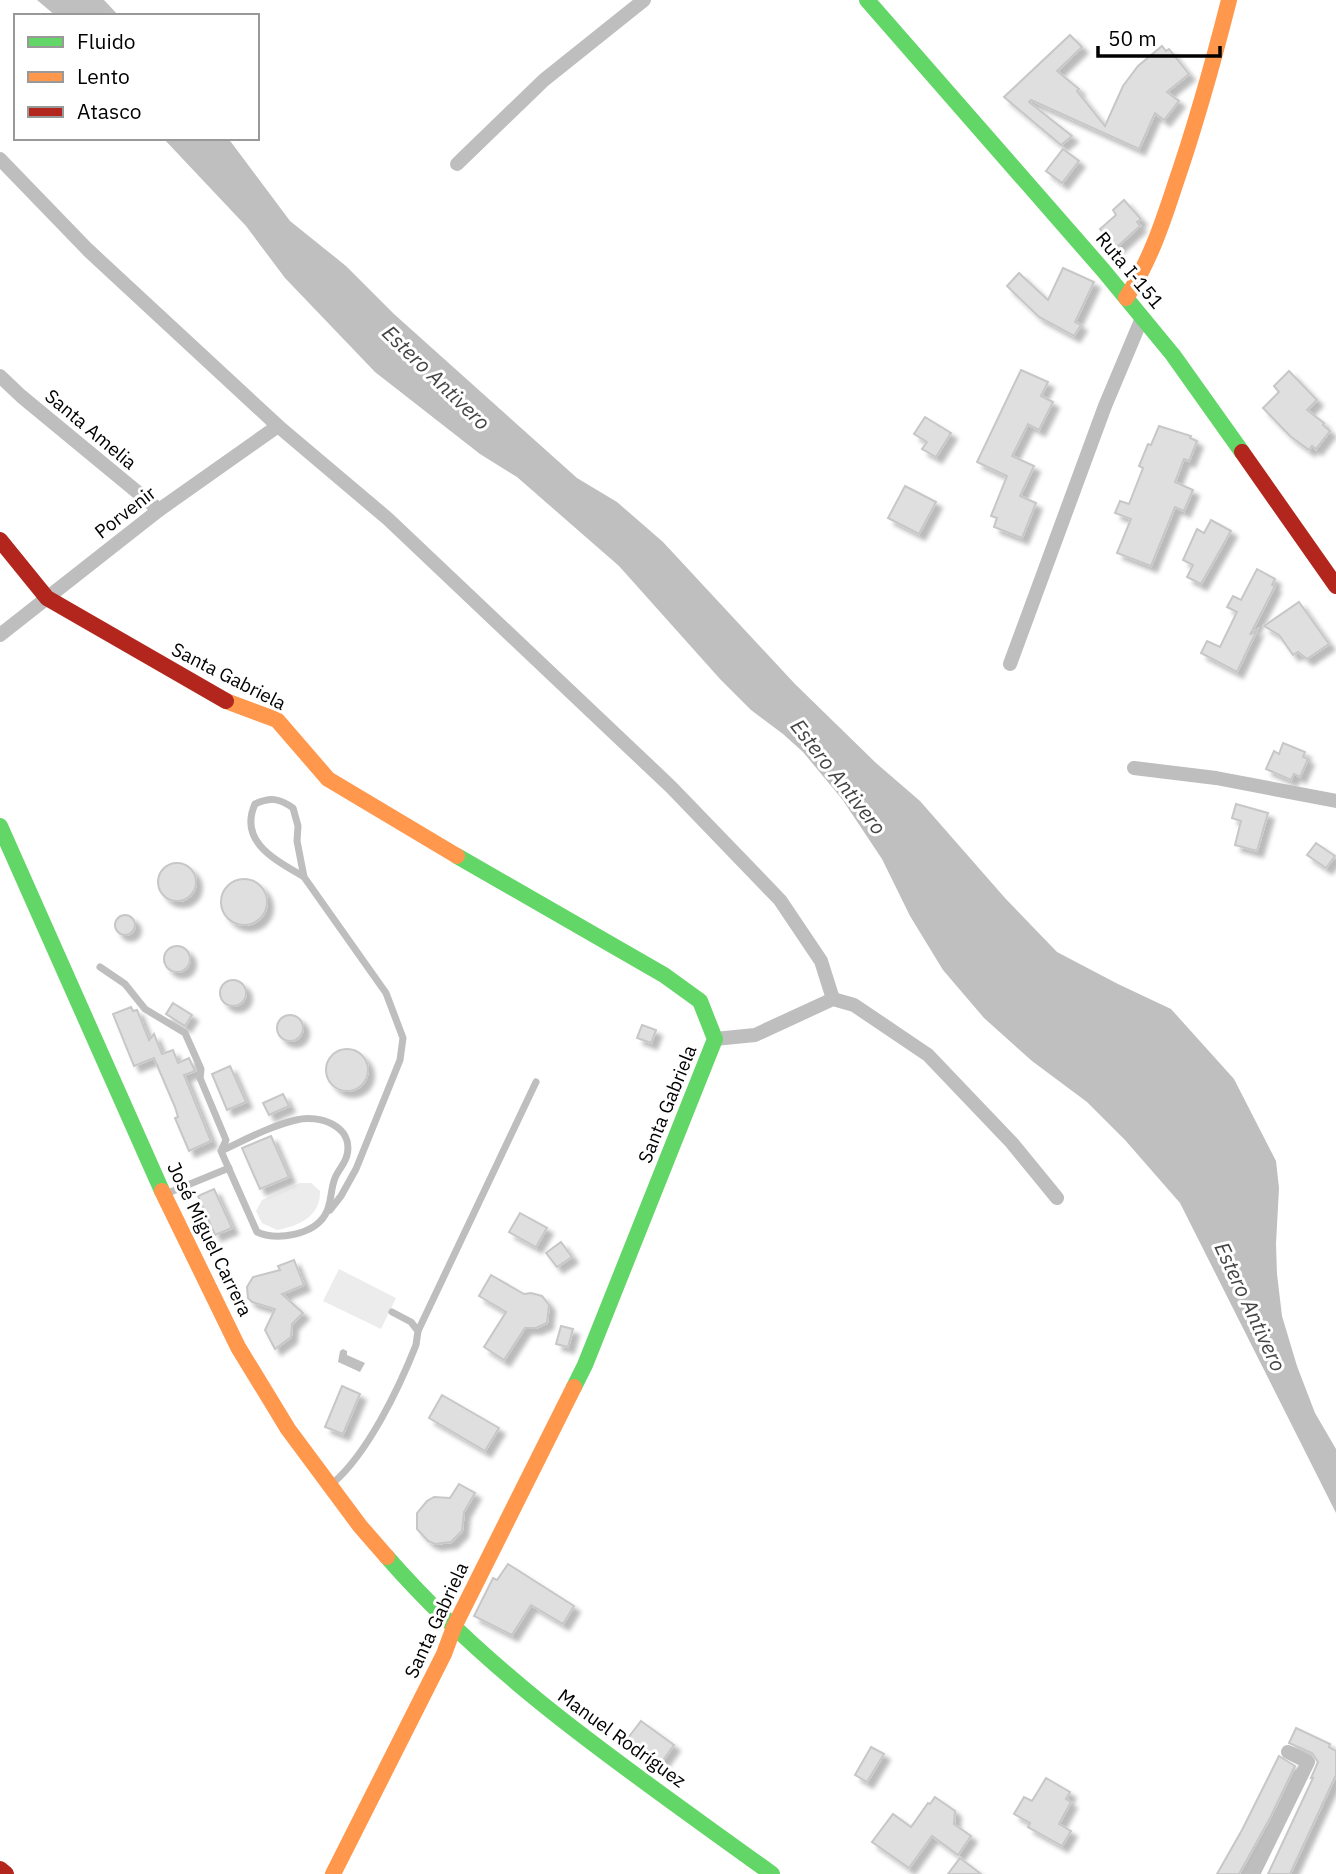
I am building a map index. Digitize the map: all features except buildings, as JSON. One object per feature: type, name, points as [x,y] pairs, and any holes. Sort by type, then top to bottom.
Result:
[{"type":"street","points":[[457,164],[544,80],[644,0]]},
{"type":"street","name":"Ruta I-151","points":[[867,0],[1126,298],[1194,384],[1336,586]]},
{"type":"street","points":[[1126,298],[1157,239],[1199,116],[1229,0]]},
{"type":"street","points":[[0,159],[88,250],[278,426],[388,519],[698,816],[779,900],[821,961],[833,999]]},
{"type":"street","points":[[1010,664],[1105,406],[1142,318]]},
{"type":"street","name":"Santa Amelia","points":[[0,376],[159,510]]},
{"type":"street","name":"Porvenir","points":[[0,635],[159,510],[278,426]]},
{"type":"street","name":"Santa Gabriela","points":[[0,540],[47,598],[220,699],[277,720],[328,779],[664,975],[700,1001],[715,1039],[585,1365],[333,1874]]},
{"type":"street","points":[[1133,768],[1216,778],[1336,801]]},
{"type":"street","name":"José Miguel Carrera","points":[[0,826],[164,1194],[238,1347],[288,1429],[360,1525],[416,1590],[454,1627]]},
{"type":"street","points":[[715,1039],[755,1035],[833,999],[854,1005],[928,1055],[1012,1143],[1057,1198]]},
{"type":"street","name":"Manuel Rodríguez","points":[[454,1627],[545,1708],[772,1874]]},
{"type":"street","points":[[1253,1874],[1308,1762],[1288,1752]]},
{"type":"street","points":[[0,1869],[6,1874]]},
{"type":"lane","points":[[100,967],[125,985],[145,1009],[185,1033],[226,1140],[221,1151],[257,1232],[277,1237],[294,1235],[323,1219],[341,1196],[356,1169],[400,1060],[402,1038],[386,993],[304,877],[253,838],[248,818],[255,804],[268,798],[283,801],[293,808],[298,826],[297,841],[304,877]]},
{"type":"lane","points":[[330,1485],[349,1470],[364,1450],[409,1363],[418,1331],[536,1082]]},
{"type":"lane","points":[[221,1151],[298,1119],[314,1119],[336,1125],[348,1140],[348,1152],[335,1177],[331,1200],[323,1219]]},
{"type":"lane","points":[[164,1194],[229,1168]]},
{"type":"lane","points":[[392,1312],[411,1322],[418,1331]]},
{"type":"shaded area","points":[[300,1183],[311,1183],[320,1191],[313,1213],[293,1226],[277,1230],[262,1223],[256,1211],[262,1200]]},
{"type":"shaded area","points":[[339,1269],[396,1298],[381,1329],[323,1301]]},
{"type":"water","points":[[37,0],[104,0],[117,14],[54,14]]},
{"type":"water","name":"Estero Antivero","points":[[165,140],[229,140],[290,221],[346,266],[394,314],[577,478],[617,502],[663,542],[795,684],[876,763],[920,801],[1005,898],[1057,952],[1171,1009],[1234,1079],[1276,1161],[1279,1188],[1277,1274],[1282,1316],[1315,1413],[1336,1449],[1336,1513],[1180,1203],[1125,1140],[1087,1102],[1032,1061],[984,1018],[943,970],[910,916],[882,859],[842,799],[803,752],[751,710],[720,679],[619,566],[517,477],[480,454],[375,372],[285,278],[246,226]]},
{"type":"water","points":[[343,1349],[347,1351],[347,1355],[365,1363],[360,1372],[338,1362]]},
{"type":"traffic: fast","points":[[867,0],[1103,270],[1173,355],[1242,452]]},
{"type":"traffic: fast","points":[[0,826],[162,1191]]},
{"type":"traffic: fast","points":[[457,856],[664,975],[700,1001],[715,1039],[574,1387]]},
{"type":"traffic: fast","points":[[387,1557],[430,1603],[522,1687],[620,1764],[772,1874]]},
{"type":"traffic: slow","points":[[1126,298],[1148,257],[1165,215],[1197,116],[1229,0]]},
{"type":"traffic: slow","points":[[226,701],[277,720],[328,779],[457,856]]},
{"type":"traffic: slow","points":[[162,1191],[238,1347],[288,1429],[360,1526],[387,1557]]},
{"type":"traffic: slow","points":[[333,1874],[574,1387]]},
{"type":"traffic: jam","points":[[1242,452],[1336,586]]},
{"type":"traffic: jam","points":[[0,540],[47,598],[226,701]]},
{"type":"traffic: jam","points":[[0,1869],[6,1874]]}]
